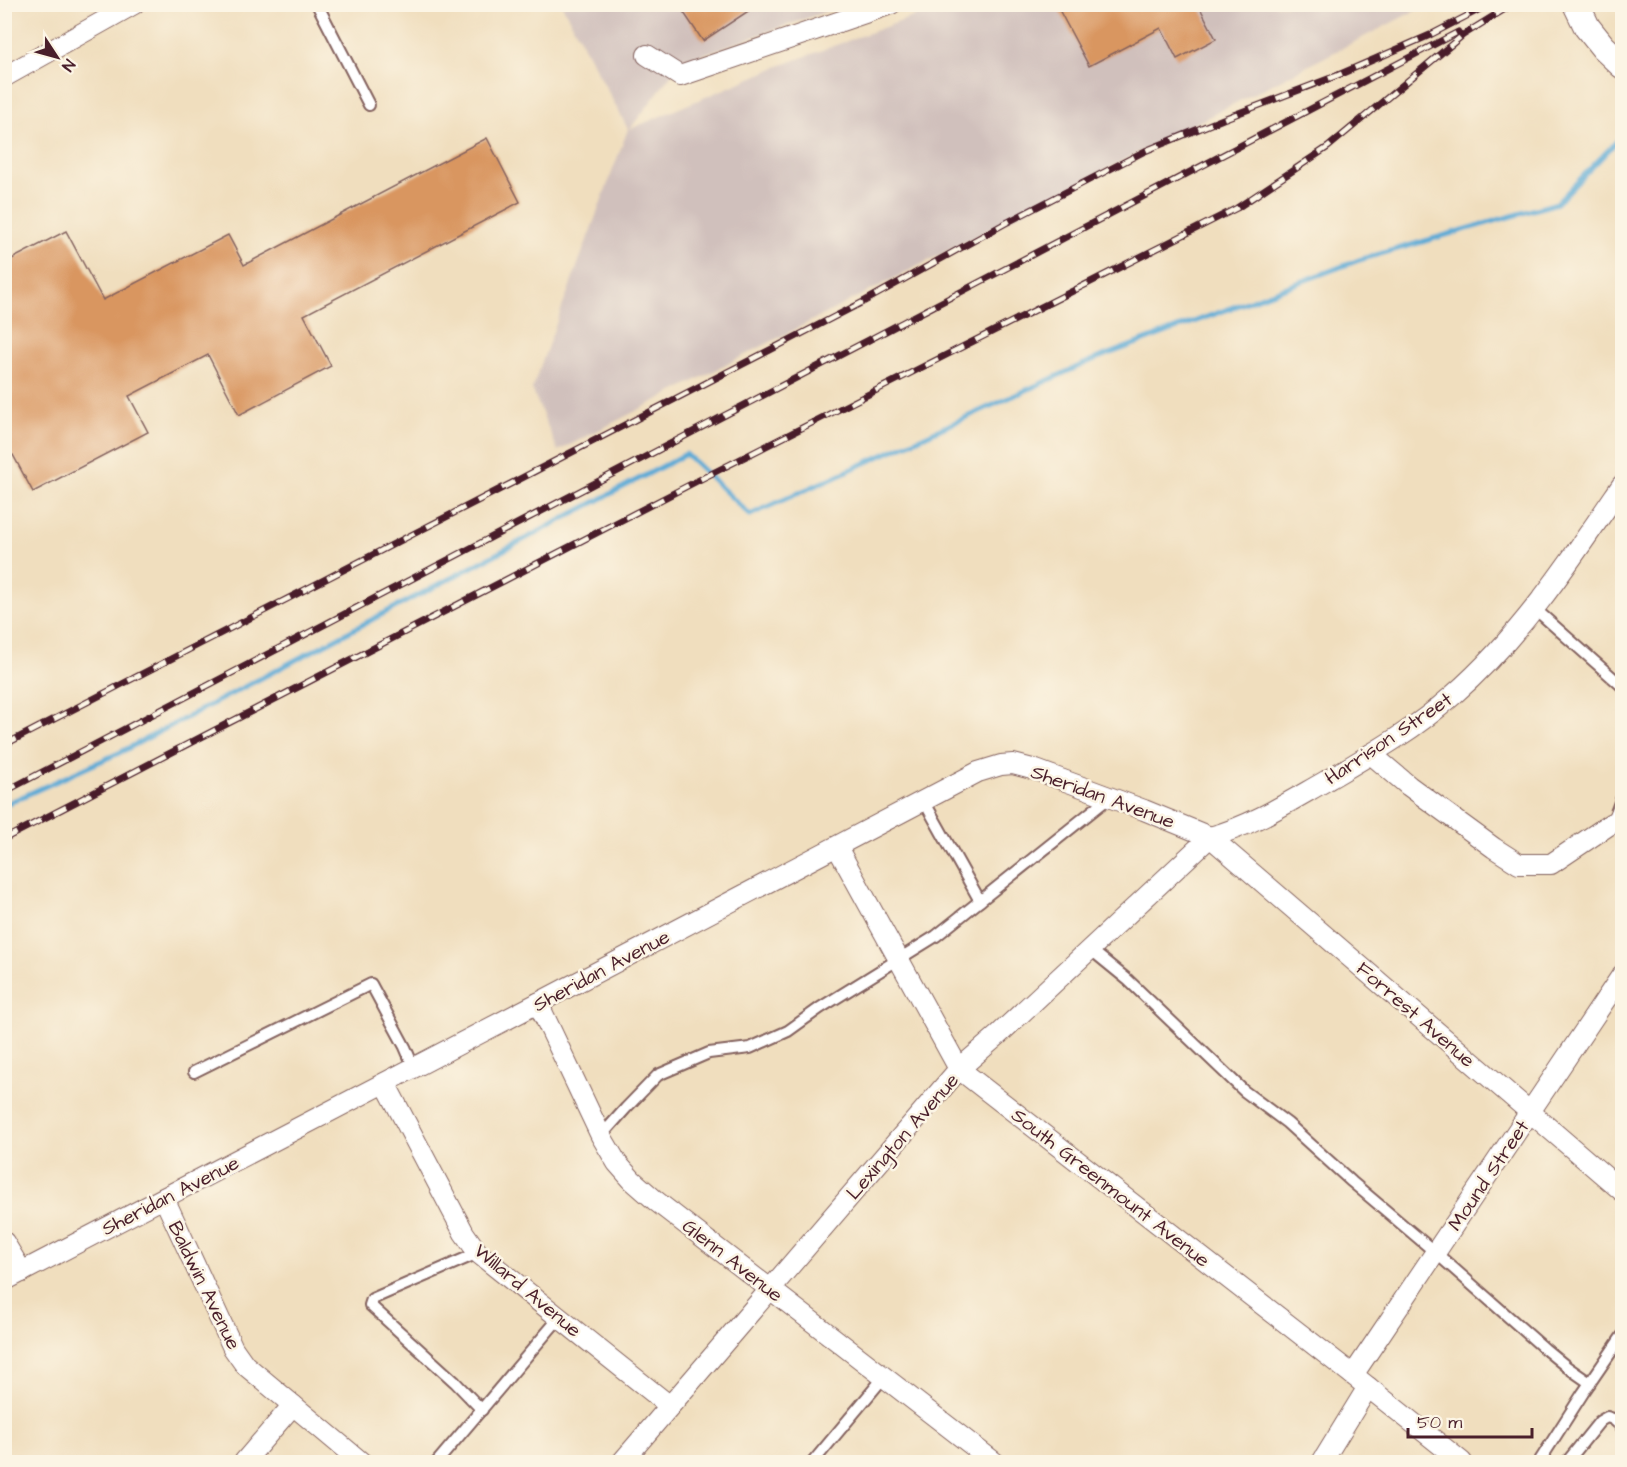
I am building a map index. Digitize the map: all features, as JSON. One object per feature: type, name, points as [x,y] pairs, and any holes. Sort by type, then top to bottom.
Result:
[{"type":"street","points":[[4,77],[134,4]]},
{"type":"street","points":[[647,55],[680,76],[891,4]]},
{"type":"street","points":[[1576,4],[1587,27],[1623,65]]},
{"type":"street","name":"Harrison Street","points":[[1210,837],[1248,824],[1371,754],[1407,731],[1450,698],[1484,667],[1518,629],[1623,485]]},
{"type":"street","points":[[1371,754],[1409,786],[1519,864],[1551,864],[1617,827]]},
{"type":"street","name":"Sheridan Avenue","points":[[13,1276],[538,1004],[978,772],[1000,765],[1013,764],[1036,770],[1210,837]]},
{"type":"street","name":"Lexington Avenue","points":[[622,1462],[959,1068],[997,1036],[1210,837]]},
{"type":"street","name":"Forrest Avenue","points":[[1210,837],[1623,1191]]},
{"type":"street","name":"South Greenmount Avenue","points":[[837,847],[959,1068],[1462,1462]]},
{"type":"street","name":"Mound Street","points":[[1322,1462],[1360,1381],[1436,1252],[1623,975]]},
{"type":"street","name":"Glenn Avenue","points":[[538,1004],[601,1136],[616,1163],[632,1180],[992,1462]]},
{"type":"street","name":"Willard Avenue","points":[[385,1083],[464,1233],[478,1253],[670,1406]]},
{"type":"street","name":"Baldwin Avenue","points":[[164,1198],[233,1348],[245,1365],[361,1462]]},
{"type":"street","points":[[4,1242],[13,1276]]},
{"type":"street","points":[[244,1462],[293,1405]]},
{"type":"lane","points":[[317,4],[369,105]]},
{"type":"lane","points":[[1534,608],[1623,686]]},
{"type":"lane","points":[[601,1136],[658,1075],[709,1053],[750,1048],[788,1031],[829,1002],[936,936],[1110,797]]},
{"type":"lane","points":[[1617,827],[1623,797]]},
{"type":"lane","points":[[924,801],[980,901]]},
{"type":"lane","points":[[1090,949],[1128,980],[1244,1091],[1287,1123],[1560,1361],[1590,1383]]},
{"type":"lane","points":[[194,1072],[371,984],[414,1068]]},
{"type":"lane","points":[[478,1253],[372,1299],[370,1305],[455,1382],[482,1410]]},
{"type":"lane","points":[[437,1462],[560,1317]]},
{"type":"lane","points":[[1539,1462],[1623,1336]]},
{"type":"lane","points":[[813,1462],[884,1377]]},
{"type":"lane","points":[[1567,1462],[1600,1421],[1607,1417],[1623,1427]]},
{"type":"shaded area","points":[[562,5],[845,5],[681,62],[630,129],[779,66],[945,5],[1426,5],[558,451],[532,389],[628,129]]},
{"type":"building","points":[[678,4],[759,4],[703,41]]},
{"type":"building","points":[[1056,4],[1198,4],[1216,39],[1177,59],[1161,28],[1089,66]]},
{"type":"building","points":[[487,138],[520,202],[304,315],[331,366],[239,415],[208,355],[129,396],[148,432],[33,492],[13,455],[4,459],[4,263],[66,231],[103,300],[228,235],[244,265]]},
{"type":"waterway","points":[[4,805],[121,752],[686,454],[750,515],[1095,359],[1359,260],[1557,203],[1622,136]]},
{"type":"railway","points":[[4,745],[863,302],[1004,224],[1145,151],[1336,76],[1430,35],[1490,4]]},
{"type":"railway","points":[[4,839],[699,480],[1237,208],[1328,147],[1463,35],[1513,4]]},
{"type":"railway","points":[[4,792],[1458,32]]}]
